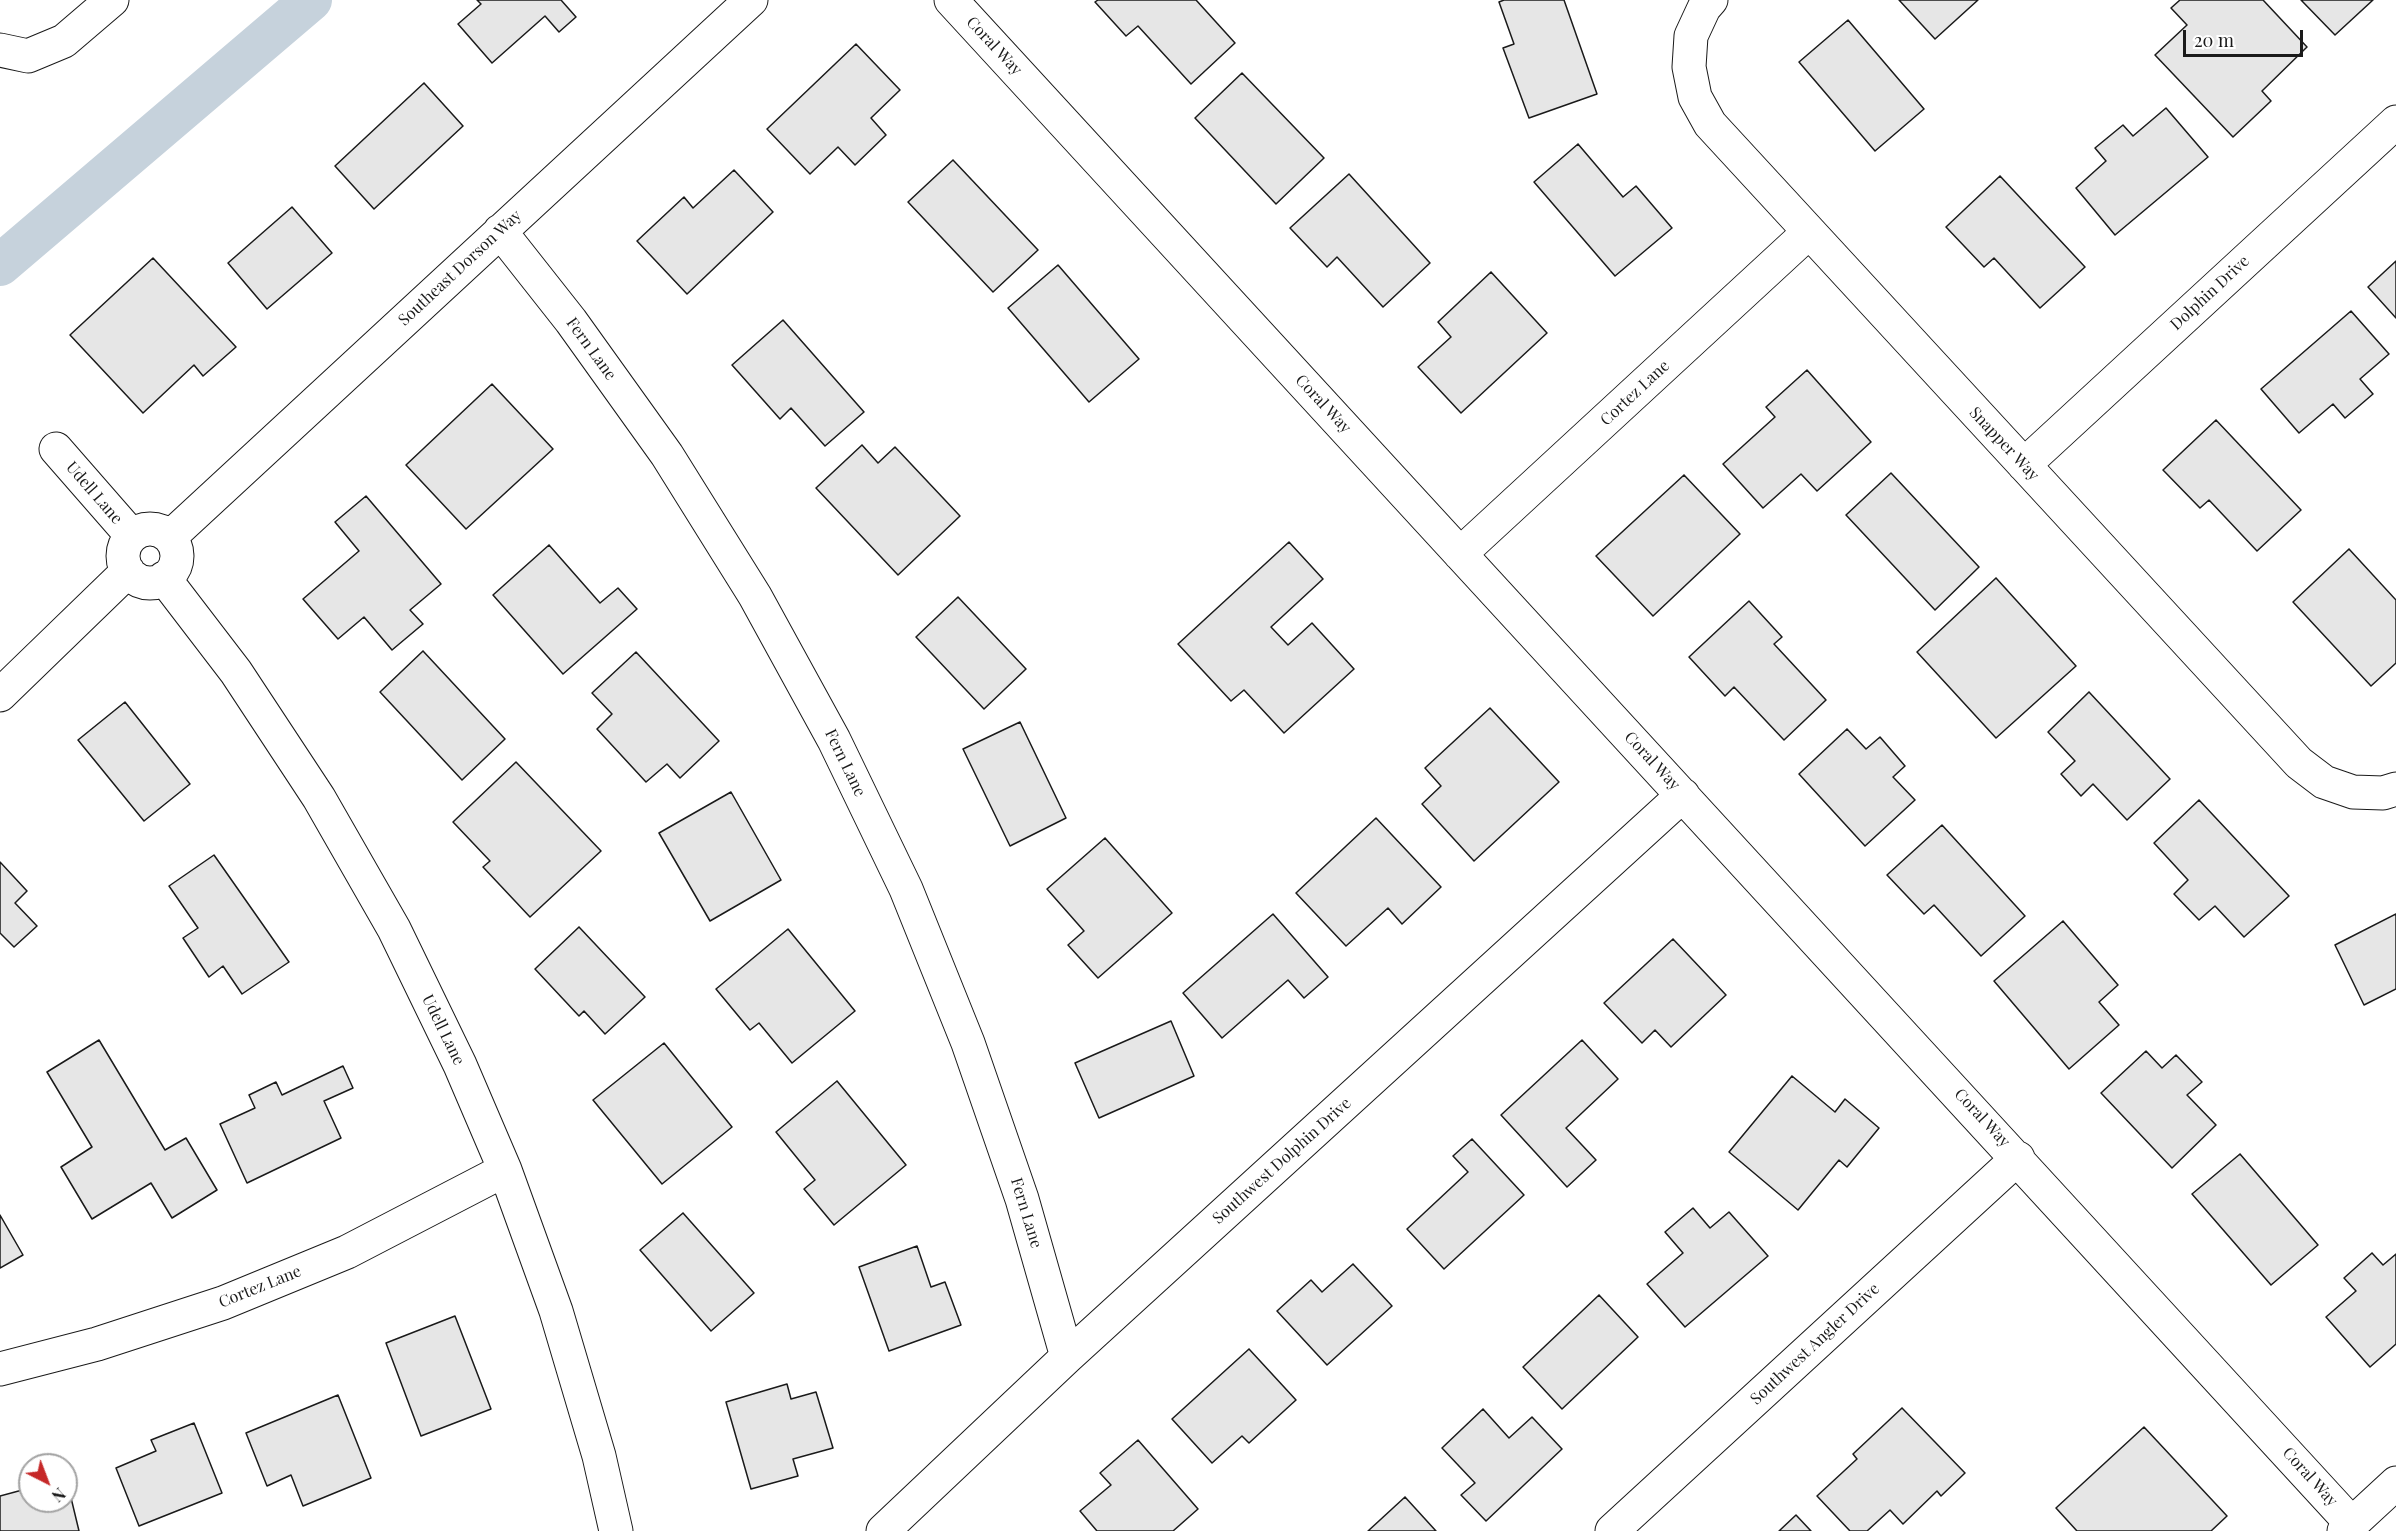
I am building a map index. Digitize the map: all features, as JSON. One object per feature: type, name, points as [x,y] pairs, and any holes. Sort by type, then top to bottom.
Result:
[{"type":"street","points":[[0,50],[28,56],[64,41],[112,0]]},
{"type":"street","name":"Southeast Dorson Way","points":[[170,537],[751,0]]},
{"type":"street","name":"Coral Way","points":[[951,0],[2018,1158],[2348,1527]]},
{"type":"street","name":"Snapper Way","points":[[1711,0],[1704,8],[1691,36],[1689,67],[1695,97],[1710,124],[2299,763],[2324,782],[2353,792],[2390,791]]},
{"type":"street","name":"Dolphin Drive","points":[[2024,465],[2396,122]]},
{"type":"street","name":"Fern Lane","points":[[500,231],[571,321],[667,455],[755,596],[834,740],[906,890],[968,1043],[1023,1199],[1067,1357]]},
{"type":"street","name":"Cortez Lane","points":[[1460,554],[1809,232]]},
{"type":"street","name":"Udell Lane","points":[[56,449],[132,536]]},
{"type":"street","points":[[156,529],[170,537],[175,546],[176,564],[164,578],[149,583],[141,581],[128,571],[125,565],[124,550],[132,536],[138,531],[156,529]]},
{"type":"street","points":[[0,694],[128,571]]},
{"type":"street","name":"Udell Lane","points":[[164,578],[236,672],[319,798],[394,930],[460,1065],[505,1170],[556,1311],[599,1456],[616,1531]]},
{"type":"street","name":"Southwest Dolphin Drive","points":[[884,1531],[1067,1357],[1683,795]]},
{"type":"street","name":"Southwest Angler Drive","points":[[1612,1531],[2018,1158]]},
{"type":"street","name":"Cortez Lane","points":[[0,1369],[97,1344],[223,1303],[347,1252],[505,1170]]},
{"type":"street","points":[[2348,1527],[2396,1484]]},
{"type":"building","points":[[477,0],[561,0],[576,17],[559,32],[545,16],[492,63],[458,24],[481,4]]},
{"type":"building","points":[[1098,0],[1196,0],[1235,43],[1191,84],[1138,26],[1126,36],[1095,2]]},
{"type":"building","points":[[1504,0],[1564,0],[1597,94],[1529,118],[1503,48],[1514,44],[1499,2]]},
{"type":"building","points":[[1899,0],[1978,0],[1935,39]]},
{"type":"building","points":[[2180,0],[2263,0],[2307,47],[2262,91],[2271,101],[2233,137],[2155,55],[2187,25],[2171,8]]},
{"type":"building","points":[[2301,0],[2373,0],[2335,35]]},
{"type":"building","points":[[1848,20],[1924,109],[1875,151],[1799,62]]},
{"type":"building","points":[[856,44],[900,90],[871,118],[886,135],[855,165],[838,147],[810,174],[767,129]]},
{"type":"building","points":[[1242,73],[1324,158],[1276,204],[1195,118]]},
{"type":"building","points":[[424,83],[463,126],[374,209],[335,166]]},
{"type":"building","points":[[2166,108],[2208,157],[2115,235],[2076,188],[2106,161],[2095,148],[2123,125],[2133,136]]},
{"type":"building","points":[[1578,144],[1623,197],[1636,186],[1672,228],[1615,276],[1534,182]]},
{"type":"building","points":[[953,160],[1038,250],[993,292],[908,202]]},
{"type":"building","points":[[734,170],[773,212],[687,294],[637,241],[684,197],[693,208]]},
{"type":"building","points":[[1349,174],[1430,263],[1383,307],[1337,257],[1327,267],[1290,228]]},
{"type":"building","points":[[2000,176],[2085,267],[2040,308],[1994,258],[1984,267],[1946,227]]},
{"type":"building","points":[[292,207],[332,253],[267,309],[228,263]]},
{"type":"building","points":[[153,258],[236,347],[203,376],[194,365],[143,413],[70,335]]},
{"type":"building","points":[[2396,261],[2396,318],[2368,287]]},
{"type":"building","points":[[1058,265],[1139,359],[1089,402],[1008,308]]},
{"type":"building","points":[[1491,272],[1547,333],[1461,413],[1418,367],[1451,337],[1438,322]]},
{"type":"building","points":[[2351,311],[2389,354],[2360,379],[2373,394],[2345,418],[2333,404],[2299,433],[2261,389]]},
{"type":"building","points":[[783,320],[864,412],[825,446],[791,408],[780,419],[732,365]]},
{"type":"building","points":[[1807,370],[1871,442],[1817,491],[1801,474],[1763,508],[1723,464],[1775,417],[1766,407]]},
{"type":"building","points":[[492,384],[553,449],[466,529],[406,465]]},
{"type":"building","points":[[2216,420],[2301,510],[2257,551],[2209,500],[2200,508],[2163,470]]},
{"type":"building","points":[[862,445],[878,463],[895,447],[960,516],[898,575],[816,488]]},
{"type":"building","points":[[1891,473],[1979,567],[1935,610],[1846,515]]},
{"type":"building","points":[[1684,475],[1740,534],[1653,616],[1596,556]]},
{"type":"building","points":[[366,496],[441,584],[410,610],[423,624],[392,650],[364,617],[338,639],[303,599],[359,551],[335,522]]},
{"type":"building","points":[[1289,542],[1323,579],[1271,627],[1288,645],[1312,623],[1354,669],[1284,733],[1244,690],[1231,701],[1178,644]]},
{"type":"building","points":[[549,545],[600,603],[618,588],[637,609],[563,674],[493,595]]},
{"type":"building","points":[[2349,549],[2396,600],[2396,663],[2371,686],[2293,602]]},
{"type":"building","points":[[1996,578],[2076,666],[1996,738],[1917,652]]},
{"type":"building","points":[[958,597],[1026,669],[984,709],[916,637]]},
{"type":"building","points":[[1749,601],[1782,637],[1774,644],[1826,700],[1784,740],[1734,687],[1725,696],[1689,657]]},
{"type":"building","points":[[423,651],[505,739],[462,780],[380,692]]},
{"type":"building","points":[[636,652],[719,741],[680,778],[667,764],[646,782],[597,729],[612,714],[592,693]]},
{"type":"building","points":[[2089,692],[2170,779],[2127,820],[2093,784],[2081,796],[2061,774],[2075,761],[2048,732]]},
{"type":"building","points":[[125,702],[190,784],[144,821],[78,740]]},
{"type":"building","points":[[1490,708],[1559,782],[1474,861],[1422,804],[1441,786],[1425,768]]},
{"type":"building","points":[[1020,722],[1066,818],[1010,846],[963,749]]},
{"type":"building","points":[[1847,729],[1866,749],[1880,737],[1905,766],[1893,777],[1915,800],[1865,846],[1799,774]]},
{"type":"building","points":[[516,762],[601,851],[530,917],[483,867],[490,861],[453,822]]},
{"type":"building","points":[[731,792],[781,880],[710,921],[659,833]]},
{"type":"building","points":[[2199,800],[2289,896],[2244,937],[2215,906],[2199,920],[2174,894],[2188,880],[2154,843]]},
{"type":"building","points":[[1376,818],[1441,887],[1402,924],[1388,908],[1346,946],[1296,893]]},
{"type":"building","points":[[1942,825],[2025,916],[1981,956],[1934,905],[1924,914],[1887,875]]},
{"type":"building","points":[[1105,838],[1172,913],[1098,978],[1068,945],[1084,931],[1047,889]]},
{"type":"building","points":[[214,855],[289,962],[242,994],[223,966],[209,977],[183,938],[198,928],[169,886]]},
{"type":"building","points":[[0,862],[27,891],[15,903],[37,926],[14,947],[0,933]]},
{"type":"building","points":[[1273,914],[1328,977],[1304,998],[1288,980],[1222,1038],[1183,993]]},
{"type":"building","points":[[2396,914],[2396,989],[2364,1005],[2335,945]]},
{"type":"building","points":[[2063,921],[2118,985],[2099,1002],[2119,1025],[2069,1069],[1994,981]]},
{"type":"building","points":[[579,927],[645,997],[605,1034],[584,1011],[579,1016],[535,969]]},
{"type":"building","points":[[788,929],[855,1011],[792,1063],[759,1023],[750,1030],[716,989]]},
{"type":"building","points":[[1673,939],[1726,995],[1671,1047],[1655,1030],[1642,1043],[1604,1003]]},
{"type":"building","points":[[1171,1021],[1194,1076],[1099,1118],[1075,1063]]},
{"type":"building","points":[[99,1040],[165,1150],[186,1138],[217,1190],[172,1218],[151,1183],[92,1219],[61,1167],[92,1147],[47,1072]]},
{"type":"building","points":[[1582,1040],[1618,1079],[1566,1128],[1596,1160],[1567,1187],[1501,1115]]},
{"type":"building","points":[[664,1043],[732,1127],[662,1184],[593,1100]]},
{"type":"building","points":[[2146,1051],[2162,1068],[2176,1055],[2202,1082],[2187,1095],[2216,1125],[2172,1168],[2101,1093]]},
{"type":"building","points":[[343,1066],[353,1088],[324,1101],[341,1138],[247,1183],[220,1124],[255,1108],[249,1095],[276,1082],[282,1095]]},
{"type":"building","points":[[1792,1076],[1835,1112],[1845,1099],[1879,1128],[1847,1167],[1839,1160],[1798,1210],[1729,1152]]},
{"type":"building","points":[[837,1081],[906,1165],[834,1225],[804,1189],[815,1180],[776,1132]]},
{"type":"building","points":[[1472,1139],[1524,1195],[1444,1269],[1407,1229],[1468,1172],[1453,1156]]},
{"type":"building","points":[[2240,1154],[2318,1245],[2271,1285],[2192,1194]]},
{"type":"building","points":[[1693,1208],[1710,1228],[1729,1212],[1768,1256],[1685,1327],[1647,1284],[1683,1253],[1665,1232]]},
{"type":"building","points":[[683,1213],[754,1293],[711,1331],[640,1250]]},
{"type":"building","points":[[0,1215],[23,1255],[0,1268]]},
{"type":"building","points":[[917,1246],[931,1287],[945,1282],[961,1325],[889,1351],[859,1267]]},
{"type":"building","points":[[2372,1253],[2383,1265],[2396,1254],[2396,1344],[2370,1367],[2326,1317],[2356,1291],[2344,1278]]},
{"type":"building","points":[[1353,1264],[1392,1306],[1327,1365],[1277,1311],[1311,1280],[1322,1292]]},
{"type":"building","points":[[1599,1295],[1638,1337],[1562,1409],[1523,1367]]},
{"type":"building","points":[[455,1316],[491,1409],[421,1436],[386,1343]]},
{"type":"building","points":[[1249,1349],[1296,1400],[1249,1443],[1242,1436],[1212,1463],[1172,1419]]},
{"type":"building","points":[[787,1384],[791,1399],[816,1392],[833,1448],[793,1459],[798,1476],[751,1489],[726,1402]]},
{"type":"building","points":[[338,1395],[371,1478],[303,1506],[291,1475],[267,1486],[246,1433]]},
{"type":"building","points":[[1902,1408],[1965,1473],[1941,1496],[1937,1491],[1903,1524],[1890,1510],[1867,1531],[1850,1531],[1817,1496],[1857,1459],[1853,1454]]},
{"type":"building","points":[[1483,1409],[1509,1438],[1532,1417],[1562,1449],[1486,1521],[1461,1495],[1475,1483],[1442,1448]]},
{"type":"building","points":[[194,1423],[222,1493],[139,1526],[116,1468],[156,1451],[151,1440]]},
{"type":"building","points":[[2144,1427],[2227,1516],[2211,1531],[2077,1531],[2056,1508]]},
{"type":"building","points":[[1138,1440],[1198,1509],[1173,1531],[1097,1531],[1080,1511],[1111,1485],[1100,1473]]},
{"type":"building","points":[[18,1491],[18,1513],[75,1513],[79,1531],[0,1531],[0,1496]]},
{"type":"building","points":[[1405,1497],[1436,1531],[1368,1531]]},
{"type":"building","points":[[1796,1515],[1811,1531],[1779,1531]]},
{"type":"waterway","points":[[0,265],[311,0]]}]
